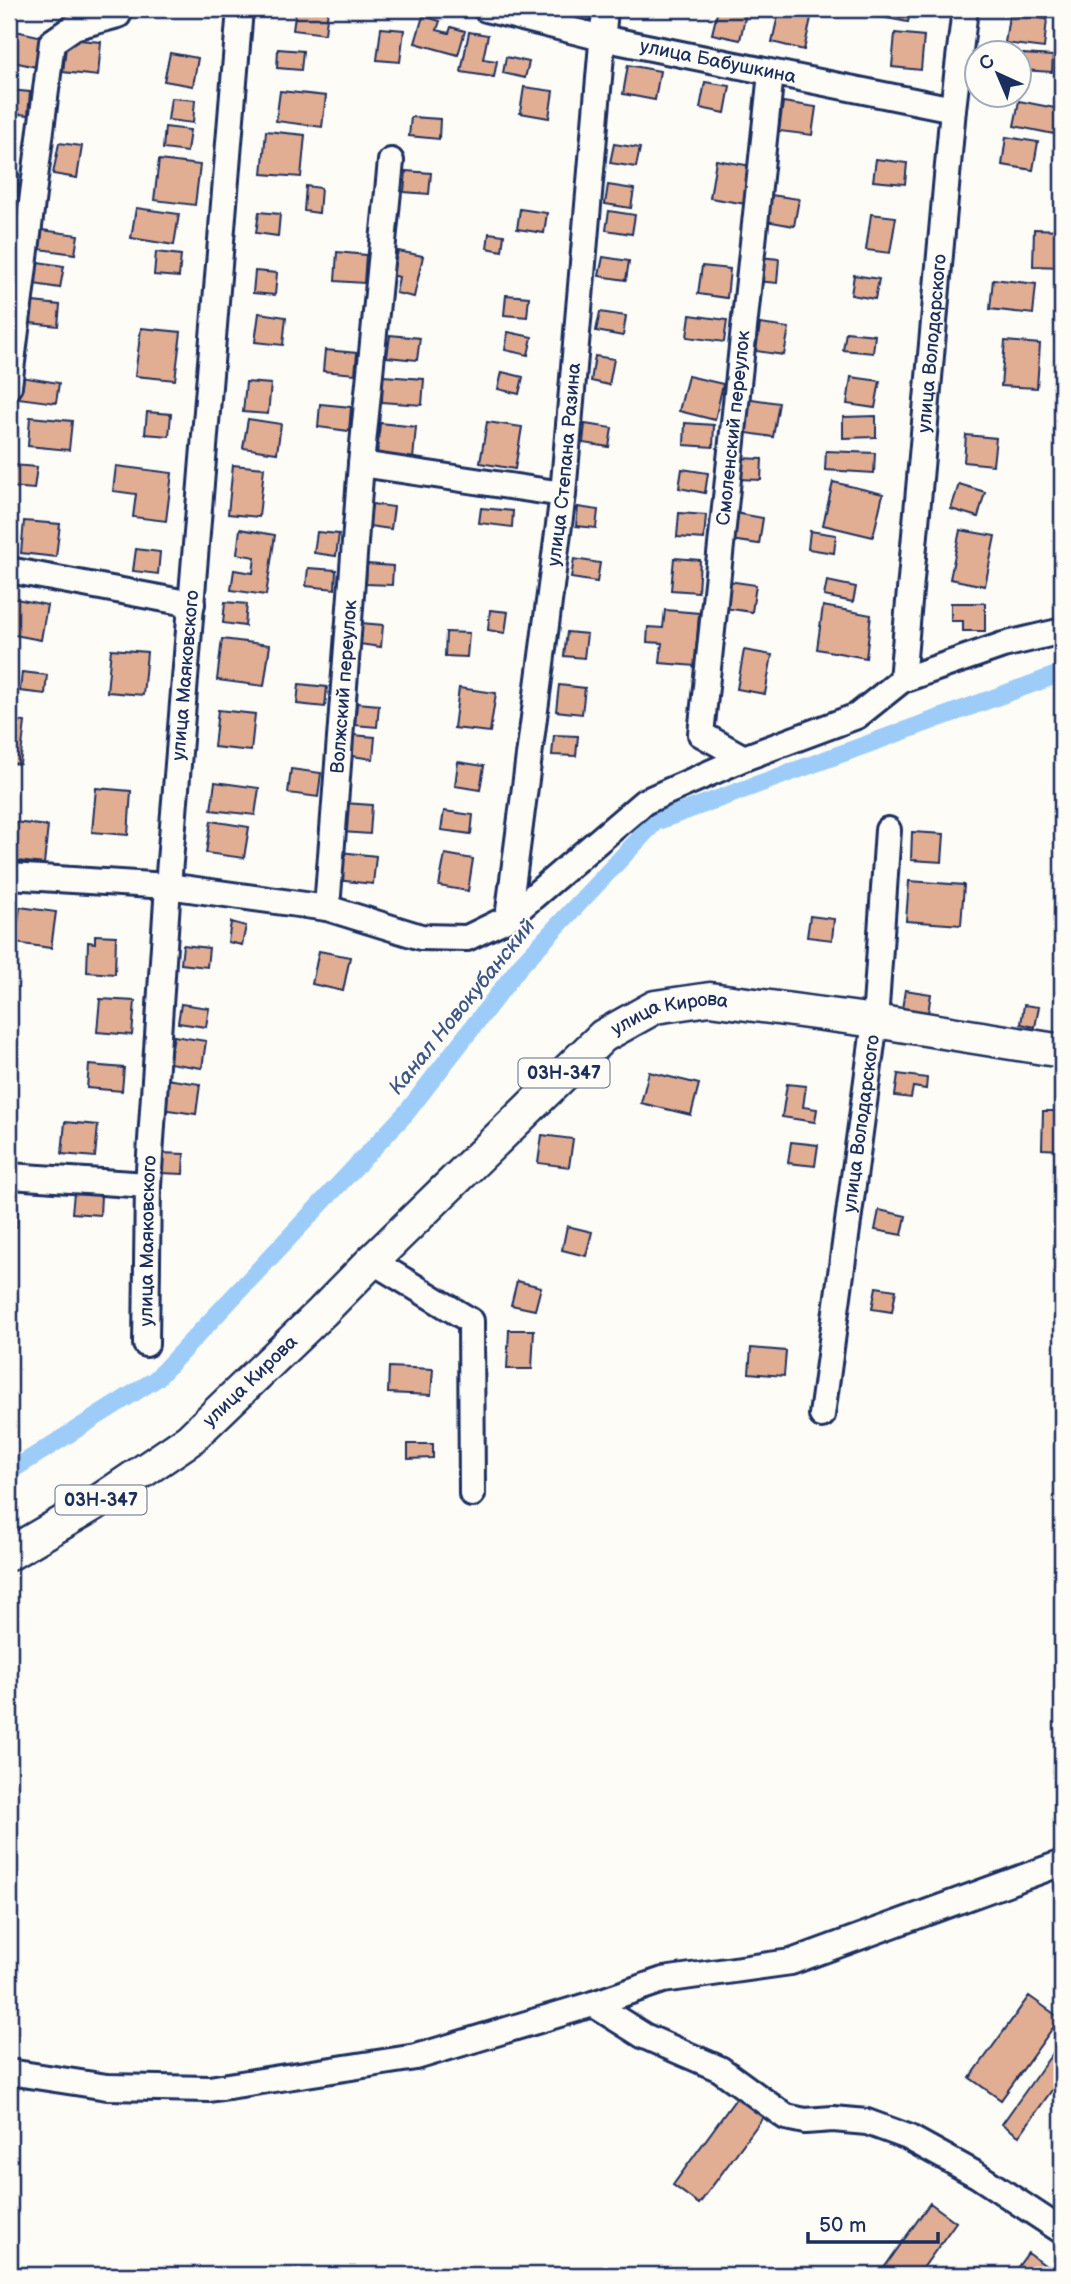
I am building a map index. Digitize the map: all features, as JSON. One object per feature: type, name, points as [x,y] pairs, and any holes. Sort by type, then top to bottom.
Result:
[{"type":"main road","name":"улица Кирова","points":[[9,1554],[96,1503],[189,1440],[603,1036],[655,1007],[710,999],[875,1021],[1062,1051]]},
{"type":"street","points":[[9,386],[52,42],[74,27],[118,15],[120,9]]},
{"type":"street","name":"улица Маяковского","points":[[146,1344],[148,1185],[167,886],[240,9]]},
{"type":"street","name":"улица Бабушкина","points":[[486,9],[602,38],[953,109]]},
{"type":"street","name":"улица Степана Разина","points":[[508,918],[563,494],[604,9]]},
{"type":"street","name":"улица Володарского","points":[[902,680],[953,109],[965,9]]},
{"type":"street","name":"Смоленский переулок","points":[[744,758],[701,734],[771,73]]},
{"type":"street","name":"Волжский переулок","points":[[327,908],[361,464],[391,161]]},
{"type":"street","points":[[361,464],[563,494]]},
{"type":"street","points":[[9,570],[192,604]]},
{"type":"street","points":[[9,876],[167,886],[327,908],[421,937],[467,938],[508,918],[644,803],[744,758],[857,716],[902,680],[1003,645],[1062,631]]},
{"type":"street","name":"улица Володарского","points":[[822,1415],[875,1021],[888,830]]},
{"type":"street","points":[[9,1176],[148,1185]]},
{"type":"street","points":[[372,1261],[471,1321],[472,1494]]},
{"type":"street","points":[[9,2072],[107,2087],[209,2089],[416,2057],[663,1980],[791,1962],[1062,1863]]},
{"type":"street","points":[[593,2004],[644,2036],[720,2069],[786,2116],[805,2121],[833,2119],[867,2122],[908,2137],[977,2175],[1062,2231]]},
{"type":"building","points":[[296,9],[328,9],[325,34],[293,30]]},
{"type":"building","points":[[718,9],[747,9],[740,40],[712,34]]},
{"type":"building","points":[[867,9],[911,9],[908,22],[866,14]]},
{"type":"building","points":[[1022,9],[1046,9],[1045,14]]},
{"type":"building","points":[[779,11],[811,18],[804,50],[772,42]]},
{"type":"building","points":[[1009,15],[1047,19],[1044,48],[1032,46],[1032,38],[1006,38]]},
{"type":"building","points":[[423,16],[440,21],[437,30],[449,33],[451,27],[465,31],[458,55],[415,43]]},
{"type":"building","points":[[381,28],[404,30],[400,62],[377,60]]},
{"type":"building","points":[[11,30],[43,37],[36,67],[9,61]]},
{"type":"building","points":[[469,32],[488,35],[483,59],[497,61],[494,77],[461,72]]},
{"type":"building","points":[[895,33],[924,36],[921,70],[892,67]]},
{"type":"building","points":[[67,39],[101,42],[98,76],[63,72]]},
{"type":"building","points":[[278,49],[303,51],[301,70],[277,68]]},
{"type":"building","points":[[170,53],[198,58],[193,86],[164,81]]},
{"type":"building","points":[[1032,55],[1053,56],[1052,72],[1032,71]]},
{"type":"building","points":[[506,57],[529,62],[525,78],[503,73]]},
{"type":"building","points":[[628,65],[660,71],[655,100],[623,94]]},
{"type":"building","points":[[705,82],[730,86],[725,113],[700,108]]},
{"type":"building","points":[[524,87],[553,91],[549,118],[520,113]]},
{"type":"building","points":[[9,90],[30,92],[28,115],[9,113]]},
{"type":"building","points":[[280,91],[326,96],[322,127],[276,121]]},
{"type":"building","points":[[171,98],[195,100],[193,123],[168,120]]},
{"type":"building","points":[[783,102],[816,107],[812,135],[779,131]]},
{"type":"building","points":[[1032,104],[1060,109],[1054,134],[1014,126],[1018,108],[1032,108]]},
{"type":"building","points":[[411,117],[440,119],[439,139],[409,136]]},
{"type":"building","points":[[165,127],[190,130],[187,152],[163,149]]},
{"type":"building","points":[[266,131],[305,135],[301,177],[262,174]]},
{"type":"building","points":[[1006,137],[1038,142],[1033,170],[1002,165]]},
{"type":"building","points":[[59,143],[82,146],[77,178],[53,174]]},
{"type":"building","points":[[614,144],[640,148],[636,167],[610,163]]},
{"type":"building","points":[[876,159],[907,163],[905,184],[873,181]]},
{"type":"building","points":[[159,160],[200,165],[195,205],[154,200]]},
{"type":"building","points":[[716,160],[752,166],[746,204],[710,198]]},
{"type":"building","points":[[406,171],[431,173],[429,194],[404,192]]},
{"type":"building","points":[[9,173],[19,174],[17,196],[9,195]]},
{"type":"building","points":[[608,185],[634,189],[631,208],[605,204]]},
{"type":"building","points":[[306,186],[321,188],[319,213],[304,211]]},
{"type":"building","points":[[771,195],[799,199],[794,226],[766,221]]},
{"type":"building","points":[[9,207],[14,207],[12,229],[9,229]]},
{"type":"building","points":[[136,208],[179,214],[174,245],[131,238]]},
{"type":"building","points":[[520,209],[547,213],[544,233],[517,229]]},
{"type":"building","points":[[609,211],[635,215],[632,234],[606,230]]},
{"type":"building","points":[[259,212],[280,214],[278,236],[256,233]]},
{"type":"building","points":[[871,214],[896,217],[890,253],[866,250]]},
{"type":"building","points":[[1034,229],[1062,230],[1062,267],[1033,266]]},
{"type":"building","points":[[42,230],[78,235],[75,254],[39,249]]},
{"type":"building","points":[[489,233],[504,235],[502,251],[487,248]]},
{"type":"building","points":[[398,251],[423,256],[414,297],[396,293],[399,277],[392,275]]},
{"type":"building","points":[[156,252],[181,255],[179,277],[154,275]]},
{"type":"building","points":[[337,252],[366,255],[364,283],[335,281]]},
{"type":"building","points":[[603,257],[629,261],[626,280],[599,276]]},
{"type":"building","points":[[759,257],[779,259],[777,283],[757,281]]},
{"type":"building","points":[[38,262],[64,266],[60,288],[34,284]]},
{"type":"building","points":[[702,266],[730,269],[727,298],[698,294]]},
{"type":"building","points":[[255,271],[277,273],[275,295],[253,293]]},
{"type":"building","points":[[854,275],[879,279],[875,299],[851,295]]},
{"type":"building","points":[[993,279],[1036,284],[1033,314],[990,309]]},
{"type":"building","points":[[506,295],[529,297],[527,317],[504,315]]},
{"type":"building","points":[[33,302],[60,305],[58,326],[30,323]]},
{"type":"building","points":[[600,312],[626,316],[623,336],[596,331]]},
{"type":"building","points":[[259,313],[286,317],[283,345],[255,342]]},
{"type":"building","points":[[690,315],[727,320],[724,342],[687,337]]},
{"type":"building","points":[[760,324],[789,328],[784,355],[756,351]]},
{"type":"building","points":[[141,328],[181,332],[175,380],[135,376]]},
{"type":"building","points":[[508,332],[532,337],[528,355],[505,350]]},
{"type":"building","points":[[846,332],[875,335],[873,353],[843,350]]},
{"type":"building","points":[[390,335],[420,338],[417,360],[387,357]]},
{"type":"building","points":[[1005,341],[1040,344],[1037,388],[1001,386]]},
{"type":"building","points":[[325,350],[357,353],[355,374],[323,371]]},
{"type":"building","points":[[595,356],[614,359],[609,385],[591,381]]},
{"type":"building","points":[[502,372],[523,377],[519,394],[498,389]]},
{"type":"building","points":[[383,376],[424,379],[422,405],[382,402]]},
{"type":"building","points":[[688,376],[723,384],[715,420],[679,411]]},
{"type":"building","points":[[21,377],[59,383],[56,403],[18,398]]},
{"type":"building","points":[[851,377],[880,381],[875,408],[847,404]]},
{"type":"building","points":[[246,382],[271,384],[268,414],[243,412]]},
{"type":"building","points":[[745,398],[779,403],[773,437],[740,432]]},
{"type":"building","points":[[320,404],[351,407],[349,431],[318,427]]},
{"type":"building","points":[[147,412],[171,414],[169,436],[145,434]]},
{"type":"building","points":[[876,416],[876,437],[843,438],[843,417]]},
{"type":"building","points":[[30,417],[72,421],[69,450],[28,446]]},
{"type":"building","points":[[248,419],[281,424],[277,453],[243,448]]},
{"type":"building","points":[[487,422],[522,427],[515,469],[480,463]]},
{"type":"building","points":[[380,423],[416,427],[413,459],[377,455]]},
{"type":"building","points":[[685,423],[714,425],[713,447],[684,445]]},
{"type":"building","points":[[585,424],[612,428],[609,447],[583,443]]},
{"type":"building","points":[[966,435],[996,438],[993,465],[964,462]]},
{"type":"building","points":[[826,451],[875,453],[874,473],[825,470]]},
{"type":"building","points":[[739,458],[762,459],[761,480],[738,479]]},
{"type":"building","points":[[12,465],[37,467],[34,489],[10,487]]},
{"type":"building","points":[[233,465],[264,468],[259,517],[228,514]]},
{"type":"building","points":[[116,466],[172,473],[166,521],[133,517],[136,494],[113,491]]},
{"type":"building","points":[[682,469],[708,473],[705,493],[679,488]]},
{"type":"building","points":[[833,482],[883,494],[873,537],[823,525]]},
{"type":"building","points":[[959,484],[985,492],[978,517],[951,509]]},
{"type":"building","points":[[372,504],[394,507],[391,529],[369,526]]},
{"type":"building","points":[[578,507],[598,510],[596,528],[576,526]]},
{"type":"building","points":[[481,508],[513,511],[512,527],[479,523]]},
{"type":"building","points":[[679,513],[706,515],[704,539],[677,537]]},
{"type":"building","points":[[735,513],[763,518],[759,544],[730,540]]},
{"type":"building","points":[[24,521],[60,524],[56,557],[21,553]]},
{"type":"building","points":[[240,529],[275,535],[266,595],[231,590],[234,570],[253,573],[255,557],[237,554]]},
{"type":"building","points":[[960,530],[995,536],[985,586],[950,579]]},
{"type":"building","points":[[810,531],[836,535],[834,553],[808,549]]},
{"type":"building","points":[[317,532],[339,534],[336,556],[314,553]]},
{"type":"building","points":[[136,549],[160,552],[158,574],[133,571]]},
{"type":"building","points":[[674,558],[700,560],[698,592],[671,590]]},
{"type":"building","points":[[574,559],[600,563],[597,582],[571,578]]},
{"type":"building","points":[[367,564],[393,566],[392,585],[366,584]]},
{"type":"building","points":[[308,568],[336,570],[335,589],[306,586]]},
{"type":"building","points":[[728,581],[756,585],[752,612],[724,608]]},
{"type":"building","points":[[827,581],[856,587],[853,602],[824,596]]},
{"type":"building","points":[[11,598],[47,605],[41,640],[9,634]]},
{"type":"building","points":[[225,602],[247,604],[245,626],[223,623]]},
{"type":"building","points":[[951,603],[985,603],[985,631],[963,631],[963,621],[951,621]]},
{"type":"building","points":[[823,606],[871,615],[866,658],[817,649]]},
{"type":"building","points":[[490,610],[508,612],[505,633],[488,630]]},
{"type":"building","points":[[665,610],[699,613],[695,666],[660,663],[662,643],[647,642],[648,627],[663,628]]},
{"type":"building","points":[[361,623],[383,625],[381,647],[359,644]]},
{"type":"building","points":[[446,632],[469,633],[467,657],[445,656]]},
{"type":"building","points":[[567,632],[587,634],[584,658],[564,656]]},
{"type":"building","points":[[222,639],[270,645],[264,686],[217,680]]},
{"type":"building","points":[[111,649],[147,652],[143,695],[107,692]]},
{"type":"building","points":[[744,650],[772,655],[765,694],[737,689]]},
{"type":"building","points":[[22,672],[47,675],[45,694],[20,691]]},
{"type":"building","points":[[299,684],[327,687],[325,707],[297,704]]},
{"type":"building","points":[[559,685],[585,688],[582,714],[556,711]]},
{"type":"building","points":[[459,688],[496,693],[490,732],[454,728]]},
{"type":"building","points":[[357,703],[379,705],[377,727],[355,725]]},
{"type":"building","points":[[218,710],[255,714],[251,751],[214,747]]},
{"type":"building","points":[[9,720],[25,722],[20,764],[9,763]]},
{"type":"building","points":[[353,735],[375,737],[373,759],[351,756]]},
{"type":"building","points":[[554,735],[578,736],[576,756],[552,755]]},
{"type":"building","points":[[458,762],[484,766],[480,790],[455,786]]},
{"type":"building","points":[[291,769],[321,773],[318,797],[288,793]]},
{"type":"building","points":[[215,782],[259,788],[255,815],[211,810]]},
{"type":"building","points":[[96,788],[131,791],[128,835],[92,832]]},
{"type":"building","points":[[344,803],[372,805],[370,834],[342,832]]},
{"type":"building","points":[[444,811],[473,815],[471,834],[441,830]]},
{"type":"building","points":[[211,821],[249,827],[244,858],[206,853]]},
{"type":"building","points":[[14,822],[48,826],[44,864],[9,860]]},
{"type":"building","points":[[912,832],[944,834],[942,862],[911,860]]},
{"type":"building","points":[[340,852],[376,856],[373,884],[336,880]]},
{"type":"building","points":[[445,854],[473,859],[468,891],[439,886]]},
{"type":"building","points":[[909,881],[964,885],[961,925],[906,921]]},
{"type":"building","points":[[20,907],[56,912],[51,948],[15,943]]},
{"type":"building","points":[[810,916],[834,919],[832,940],[807,937]]},
{"type":"building","points":[[231,922],[246,926],[242,945],[228,942]]},
{"type":"building","points":[[95,935],[116,936],[115,974],[87,972],[88,942],[95,943]]},
{"type":"building","points":[[183,945],[209,948],[207,967],[181,964]]},
{"type":"building","points":[[319,951],[350,957],[343,991],[312,984]]},
{"type":"building","points":[[905,990],[931,994],[928,1013],[902,1009]]},
{"type":"building","points":[[100,999],[135,1001],[132,1035],[97,1032]]},
{"type":"building","points":[[181,1004],[209,1008],[206,1027],[178,1023]]},
{"type":"building","points":[[1024,1005],[1039,1007],[1035,1027],[1021,1024]]},
{"type":"building","points":[[174,1036],[206,1041],[202,1068],[169,1063]]},
{"type":"building","points":[[89,1065],[124,1068],[122,1091],[87,1088]]},
{"type":"building","points":[[649,1072],[699,1084],[691,1115],[641,1103]]},
{"type":"building","points":[[898,1074],[927,1078],[926,1089],[913,1087],[911,1098],[895,1096]]},
{"type":"building","points":[[166,1079],[200,1084],[196,1114],[161,1109]]},
{"type":"building","points":[[787,1084],[806,1086],[803,1107],[817,1109],[815,1122],[782,1117]]},
{"type":"building","points":[[1043,1111],[1062,1111],[1062,1150],[1042,1149]]},
{"type":"building","points":[[65,1122],[98,1125],[95,1157],[62,1154]]},
{"type":"building","points":[[542,1135],[573,1139],[569,1167],[538,1163]]},
{"type":"building","points":[[791,1142],[818,1145],[815,1166],[788,1163]]},
{"type":"building","points":[[161,1153],[184,1154],[183,1174],[160,1173]]},
{"type":"building","points":[[74,1193],[101,1195],[100,1215],[72,1213]]},
{"type":"building","points":[[17,1208],[17,1227],[9,1227],[9,1209]]},
{"type":"building","points":[[879,1210],[906,1216],[902,1235],[875,1230]]},
{"type":"building","points":[[567,1226],[592,1232],[586,1256],[562,1250]]},
{"type":"building","points":[[517,1281],[541,1287],[535,1310],[511,1305]]},
{"type":"building","points":[[876,1287],[896,1290],[892,1312],[872,1309]]},
{"type":"building","points":[[509,1330],[534,1330],[532,1369],[507,1369]]},
{"type":"building","points":[[751,1348],[786,1351],[784,1376],[749,1373]]},
{"type":"building","points":[[389,1367],[433,1369],[431,1395],[388,1393]]},
{"type":"building","points":[[408,1444],[433,1444],[433,1458],[408,1459]]},
{"type":"building","points":[[1029,1996],[1060,2018],[1001,2100],[970,2078]]},
{"type":"building","points":[[1062,2040],[1062,2076],[1019,2136],[1002,2124]]},
{"type":"building","points":[[740,2093],[767,2112],[699,2204],[673,2185]]},
{"type":"building","points":[[930,2203],[956,2222],[918,2275],[879,2275]]},
{"type":"building","points":[[1028,2253],[1053,2271],[1050,2275],[1012,2275]]},
{"type":"waterway","name":"Канал Новокубанский","points":[[9,1472],[156,1379],[407,1112],[520,966],[655,822],[1062,673]]}]
